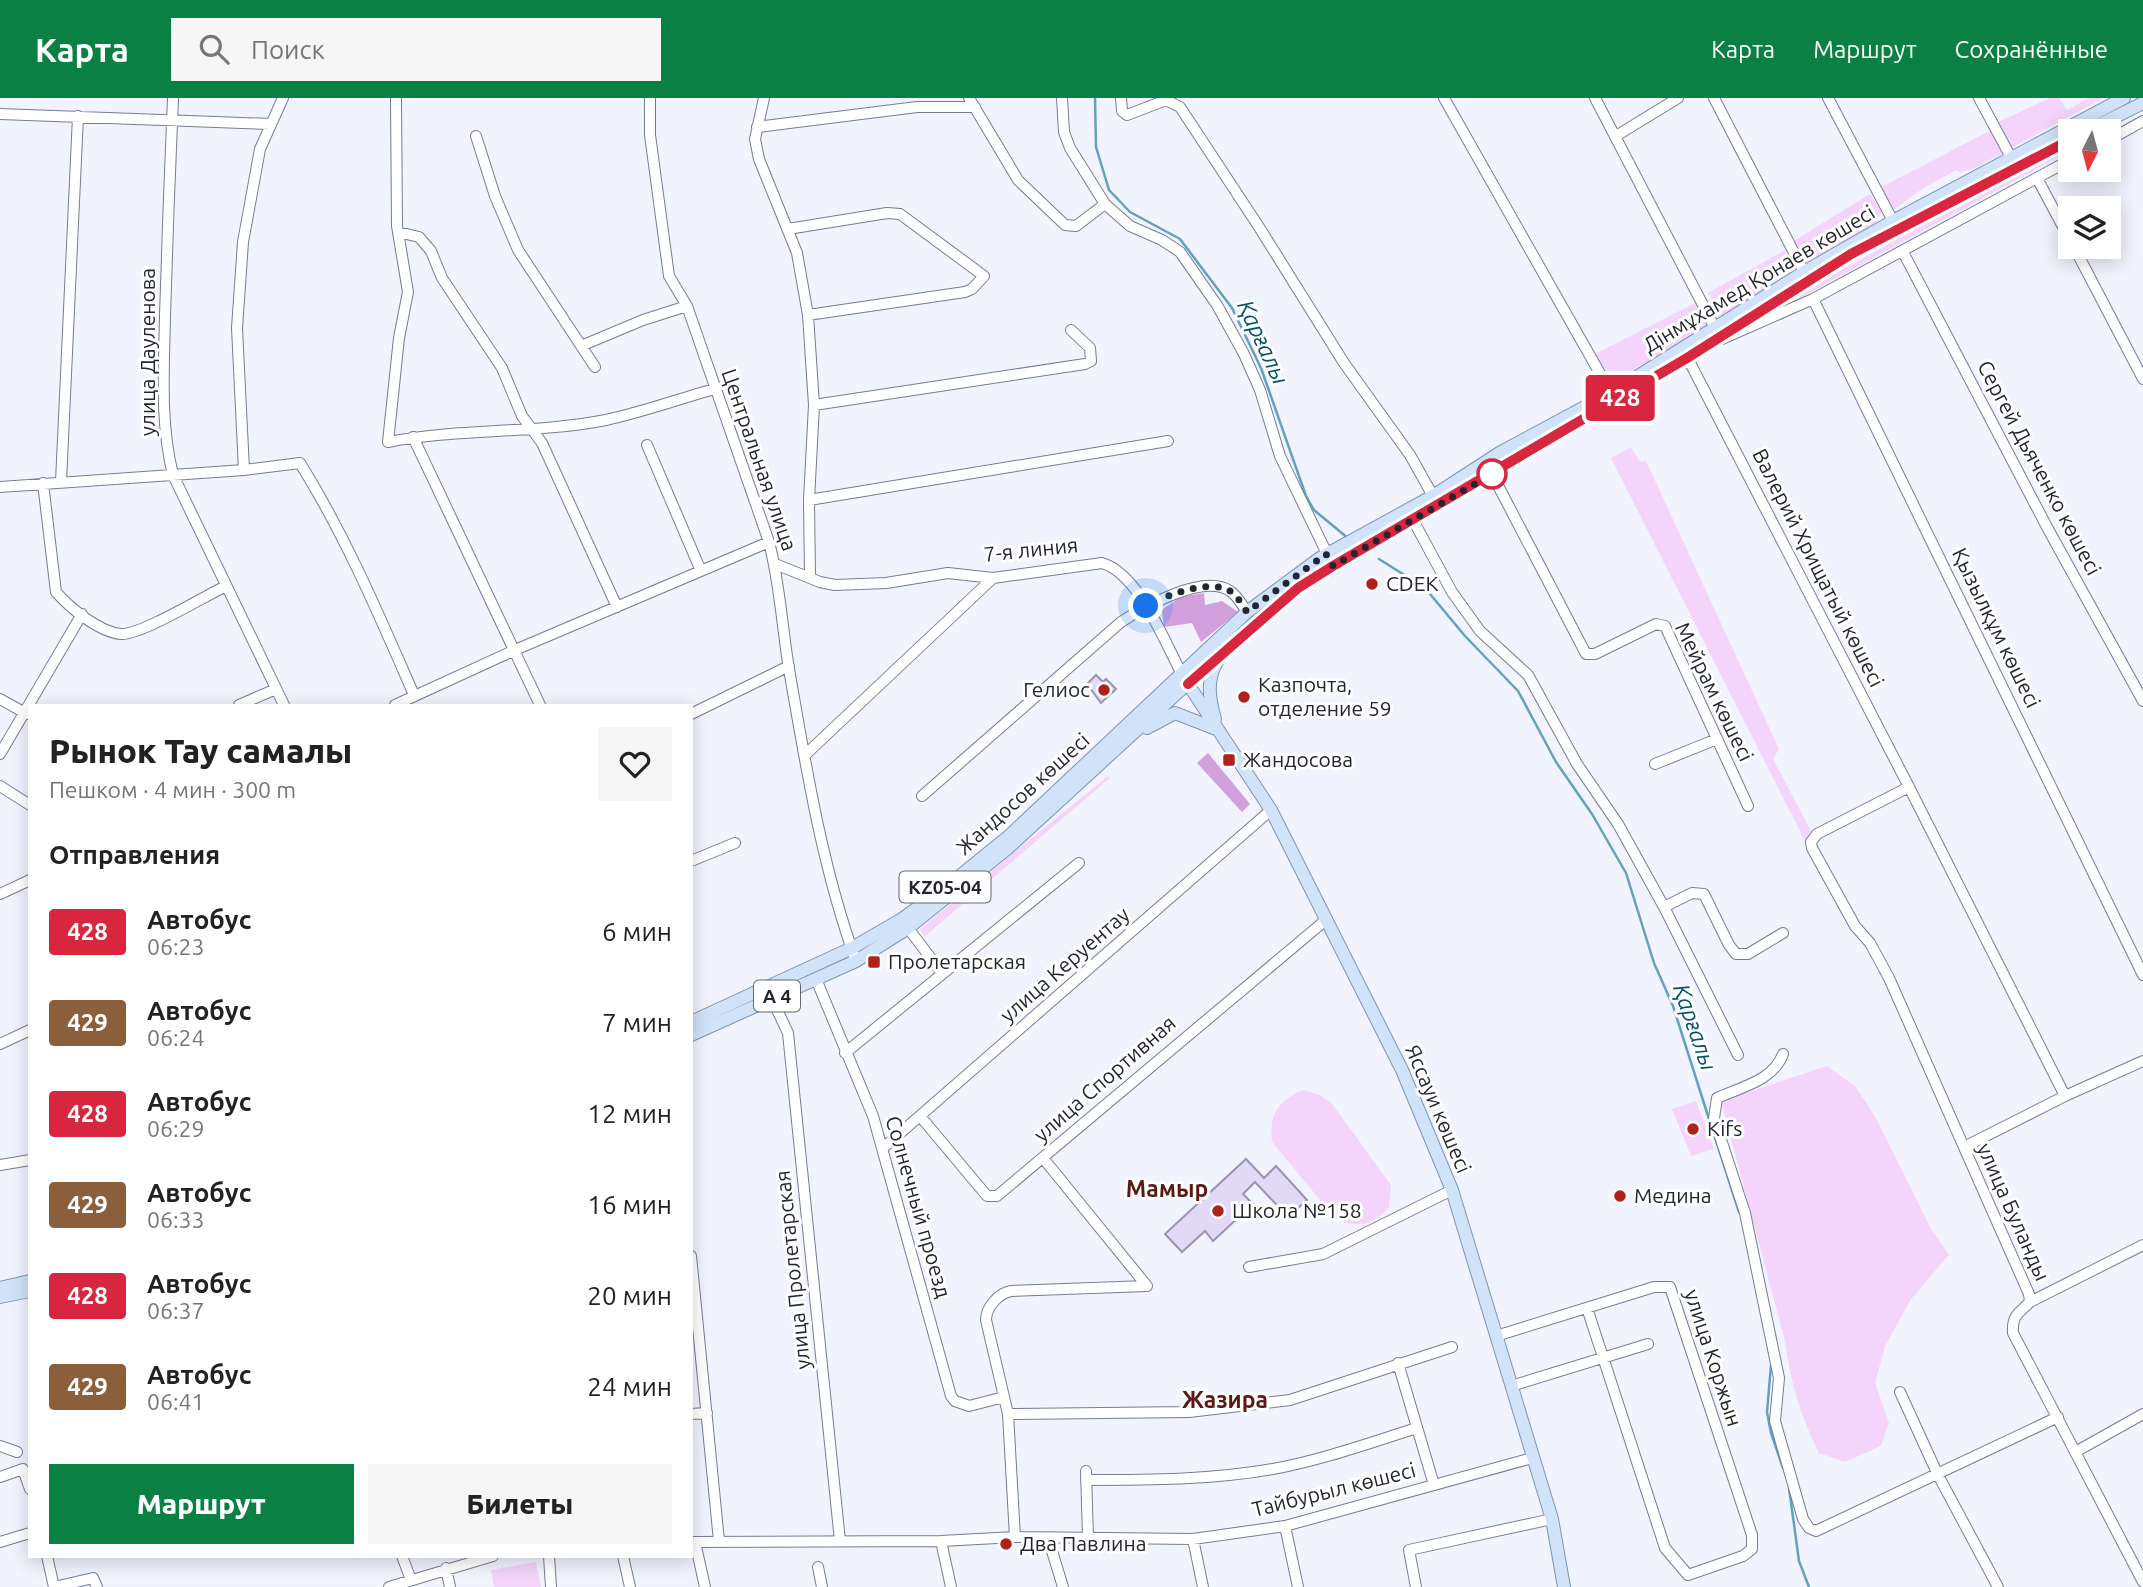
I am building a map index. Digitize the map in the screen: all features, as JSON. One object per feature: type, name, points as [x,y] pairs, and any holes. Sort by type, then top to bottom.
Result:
[{"type":"main road","name":"Дінмұхамед Қонаев көшесі","points":[[1185,679],[1247,612],[1346,550],[1367,545],[1413,520],[1690,362],[1704,347],[1851,254],[2015,163],[2124,98]]},
{"type":"main road","points":[[2111,119],[2143,103]]},
{"type":"main road","name":"Дінмұхамед Қонаев көшесі","points":[[1346,550],[1356,537],[1433,496],[1500,452],[1611,393],[1804,272],[1893,221],[2058,145]]},
{"type":"main road","name":"Дінмұхамед Қонаев көшесі","points":[[1185,679],[1330,560]]},
{"type":"main road","points":[[1218,730],[1210,702],[1211,669],[1236,639]]},
{"type":"main road","name":"KZ05-04","points":[[1128,739],[1172,698],[1185,679]]},
{"type":"main road","name":"Яссауи көшесі","points":[[1185,679],[1272,810],[1402,1070],[1452,1190],[1552,1519],[1564,1587]]},
{"type":"main road","name":"Жандосов көшесі","points":[[693,1026],[772,999],[816,979],[854,955],[1008,836],[1185,679]]},
{"type":"main road","points":[[1128,739],[1175,712],[1218,730]]},
{"type":"main road","name":"Жандосов көшесі","points":[[693,1026],[854,955],[908,928],[1008,848],[1128,739]]},
{"type":"main road","points":[[0,1287],[28,1281]]},
{"type":"main road","points":[[0,1297],[28,1291]]},
{"type":"street","name":"улица Дауленова","points":[[173,98],[164,416],[173,475],[284,704]]},
{"type":"street","points":[[244,470],[237,328],[243,242],[260,149],[283,98]]},
{"type":"street","points":[[396,98],[398,232],[408,292],[399,338],[388,442],[413,437],[531,429],[607,419],[715,389]]},
{"type":"street","name":"Центральная улица","points":[[650,98],[650,135],[669,276],[687,306],[775,564],[805,755],[831,880],[854,955]]},
{"type":"street","points":[[764,98],[755,139],[758,159],[797,253],[808,315],[814,405],[809,500],[810,577]]},
{"type":"street","points":[[1062,98],[1064,132],[1070,148],[1105,204],[1130,226],[1172,245],[1180,252],[1217,305],[1244,354],[1259,390],[1280,456],[1330,560]]},
{"type":"street","points":[[1121,98],[1122,111],[1127,115],[1166,100],[1180,107],[1344,363],[1409,455],[1433,496]]},
{"type":"street","points":[[1444,98],[1611,393]]},
{"type":"street","points":[[1595,98],[1715,328]]},
{"type":"street","points":[[1616,136],[1678,98]]},
{"type":"street","points":[[1714,98],[1804,272]]},
{"type":"street","points":[[1828,98],[1893,221]]},
{"type":"street","points":[[1979,98],[2015,163]]},
{"type":"street","points":[[757,127],[972,102],[1018,180],[1065,225],[1076,226],[1105,204]]},
{"type":"street","points":[[0,114],[271,124]]},
{"type":"street","points":[[61,482],[78,116]]},
{"type":"street","points":[[2121,133],[2143,121]]},
{"type":"street","points":[[476,136],[495,196],[518,250],[595,367]]},
{"type":"street","points":[[1704,347],[1813,299],[2058,167]]},
{"type":"street","points":[[2037,178],[2058,217]]},
{"type":"street","points":[[788,229],[887,213],[900,214],[984,275],[976,285],[965,292],[808,315]]},
{"type":"street","points":[[398,232],[419,237],[431,251],[443,278],[502,368],[522,416],[542,443],[617,607]]},
{"type":"street","name":"Сергей Дьяченко көшесі","points":[[1903,251],[2048,529],[2143,701]]},
{"type":"street","points":[[2080,259],[2143,379]]},
{"type":"street","name":"Қызылқұм көшесі","points":[[1813,299],[2143,975]]},
{"type":"street","points":[[581,346],[643,320],[687,306]]},
{"type":"street","points":[[814,405],[1085,365],[1091,360],[1090,348],[1071,330]]},
{"type":"street","name":"Валерий Хрищатый көшесі","points":[[1690,362],[1909,787],[2064,1096]]},
{"type":"street","points":[[413,437],[540,704]]},
{"type":"street","points":[[809,500],[1168,441]]},
{"type":"street","points":[[647,445],[701,571]]},
{"type":"street","points":[[0,487],[244,470],[300,463],[330,511],[360,569],[414,695]]},
{"type":"street","name":"Мейрам көшесі","points":[[1492,474],[1586,654],[1595,654],[1656,624],[1665,626],[1748,806]]},
{"type":"street","points":[[43,483],[53,583],[61,598],[103,628],[121,634],[138,631],[226,586]]},
{"type":"street","points":[[1413,520],[1452,592],[1480,631],[1528,676],[1577,764],[1618,824],[1664,907],[1738,1055]]},
{"type":"street","points":[[397,704],[515,650],[769,542]]},
{"type":"street","name":"7-я линия","points":[[775,564],[820,582],[835,585],[886,583],[948,573],[993,578],[1102,563],[1115,566],[1146,606],[1185,679]]},
{"type":"street","points":[[805,755],[993,578]]},
{"type":"street","points":[[922,796],[1121,622],[1146,606],[1185,590],[1216,587],[1228,589],[1247,612]]},
{"type":"street","points":[[32,704],[82,614]]},
{"type":"street","points":[[693,713],[789,666]]},
{"type":"street","points":[[241,704],[276,689]]},
{"type":"street","points":[[0,699],[27,714],[0,754]]},
{"type":"street","points":[[1655,764],[1717,739]]},
{"type":"street","points":[[0,786],[28,803]]},
{"type":"street","name":"улица Буланды","points":[[1909,787],[1814,837],[1811,842],[1814,854],[1855,926],[1870,943],[1880,961],[2024,1282],[2029,1302],[2017,1312],[2012,1321],[2013,1333],[2077,1451],[2143,1582]]},
{"type":"street","name":"улица Керуентау","points":[[883,1148],[1272,810]]},
{"type":"street","points":[[693,861],[735,843]]},
{"type":"street","points":[[845,1053],[1079,863]]},
{"type":"street","points":[[0,894],[28,881]]},
{"type":"street","points":[[1664,907],[1692,893],[1704,894],[1736,954],[1748,954],[1783,933]]},
{"type":"street","name":"улица Спортивная","points":[[920,1116],[987,1196],[992,1198],[1327,919]]},
{"type":"street","points":[[908,928],[942,973]]},
{"type":"street","name":"Солнечный проезд","points":[[816,979],[873,1116],[951,1396],[955,1401],[969,1406],[1004,1397]]},
{"type":"street","name":"улица Пролетарская","points":[[772,999],[788,1033],[840,1541]]},
{"type":"street","points":[[0,1044],[28,1031]]},
{"type":"street","points":[[1783,1054],[1779,1066],[1770,1075],[1717,1098],[1714,1118],[1745,1213],[1779,1378],[1775,1421],[1803,1520],[1809,1528],[1816,1531],[2058,1417]]},
{"type":"street","points":[[1964,1147],[2064,1096],[2143,1061]]},
{"type":"street","points":[[1015,1537],[1008,1414],[986,1315],[1000,1296],[1011,1291],[1147,1286],[1043,1158]]},
{"type":"street","points":[[0,1165],[28,1160]]},
{"type":"street","points":[[1249,1267],[1323,1255],[1452,1190]]},
{"type":"street","points":[[2029,1302],[2143,1245]]},
{"type":"street","points":[[693,1277],[719,1541]]},
{"type":"street","name":"улица Коржын","points":[[1496,1336],[1654,1287],[1670,1287],[1752,1535],[1752,1549],[1743,1556],[1688,1575]]},
{"type":"street","points":[[1587,1308],[1665,1548],[1688,1575],[1692,1587]]},
{"type":"street","points":[[1511,1386],[1648,1344]]},
{"type":"street","points":[[1008,1414],[1189,1412],[1290,1400],[1452,1347]]},
{"type":"street","points":[[1398,1363],[1434,1485]]},
{"type":"street","points":[[1899,1392],[1993,1586]]},
{"type":"street","points":[[693,1414],[706,1413]]},
{"type":"street","points":[[2077,1451],[2143,1414]]},
{"type":"street","points":[[1088,1538],[1086,1476],[1193,1479],[1254,1472],[1329,1455],[1417,1428]]},
{"type":"street","points":[[0,1447],[17,1452]]},
{"type":"street","name":"Тайбурыл көшесі","points":[[693,1542],[941,1541],[1015,1537],[1193,1539],[1284,1526],[1532,1458]]},
{"type":"street","points":[[0,1476],[23,1469],[28,1483]]},
{"type":"street","points":[[1416,1587],[1409,1550],[1552,1519]]},
{"type":"street","points":[[1284,1526],[1298,1587]]},
{"type":"street","points":[[0,1541],[28,1534]]},
{"type":"street","points":[[1048,1538],[1063,1587]]},
{"type":"street","points":[[1193,1539],[1203,1587]]},
{"type":"street","points":[[941,1541],[951,1587]]},
{"type":"street","points":[[693,1542],[705,1587]]},
{"type":"street","points":[[47,1558],[54,1587],[93,1578],[97,1587]]},
{"type":"street","points":[[403,1558],[411,1580]]},
{"type":"street","points":[[389,1587],[485,1558]]},
{"type":"street","points":[[549,1558],[551,1587]]},
{"type":"street","points":[[622,1558],[629,1587]]},
{"type":"street","points":[[818,1567],[822,1587]]},
{"type":"street","points":[[446,1568],[450,1587]]},
{"type":"shaded area","points":[[2050,98],[2059,98],[2067,110],[2089,98],[2103,98],[2065,119],[2058,119],[2058,123],[1975,168],[1961,172],[1956,170],[1922,189],[1889,213],[1876,190],[1995,128],[1994,124]]},
{"type":"shaded area","points":[[2058,156],[1800,298],[1798,294],[1997,184]]},
{"type":"shaded area","points":[[1870,194],[1881,212],[1876,224],[1801,266],[1789,244]]},
{"type":"shaded area","points":[[1785,250],[1793,268],[1724,317],[1708,293]]},
{"type":"shaded area","points":[[1701,300],[1714,325],[1612,381],[1595,354]]},
{"type":"shaded area","points":[[1631,447],[1640,462],[1646,461],[1779,749],[1773,759],[1814,837],[1811,842],[1805,841],[1611,458]]},
{"type":"shaded area","points":[[1204,593],[1205,605],[1222,601],[1238,612],[1201,642],[1192,623],[1164,627],[1162,610],[1180,597]]},
{"type":"shaded area","points":[[1208,753],[1250,804],[1242,812],[1197,763]]},
{"type":"shaded area","points":[[1108,776],[1110,778],[924,937],[920,929]]},
{"type":"shaded area","points":[[1827,1066],[1855,1086],[1876,1118],[1930,1227],[1949,1255],[1911,1299],[1885,1346],[1875,1383],[1889,1423],[1881,1446],[1845,1462],[1819,1453],[1802,1412],[1721,1101]]},
{"type":"shaded area","points":[[1303,1090],[1320,1095],[1333,1105],[1391,1185],[1389,1208],[1376,1219],[1364,1224],[1350,1224],[1335,1218],[1272,1142],[1272,1124],[1277,1110],[1287,1099]]},
{"type":"shaded area","name":"Kifs","points":[[1696,1101],[1714,1149],[1691,1156],[1672,1109]]},
{"type":"shaded area","points":[[536,1562],[541,1587],[494,1587],[491,1570]]},
{"type":"building","name":"Гелиос","points":[[1096,675],[1103,682],[1106,679],[1116,689],[1101,703],[1087,684]]},
{"type":"building","name":"Школа №158","points":[[1246,1159],[1264,1178],[1276,1166],[1307,1200],[1288,1217],[1255,1182],[1243,1194],[1253,1204],[1213,1241],[1205,1231],[1182,1252],[1165,1234]]},
{"type":"waterway","name":"Қарғалы","points":[[1095,98],[1096,147],[1109,190],[1130,212],[1180,239],[1232,308],[1261,368],[1306,496],[1314,510],[1349,539]]},
{"type":"waterway","name":"Қарғалы","points":[[1379,559],[1425,588],[1465,636],[1518,691],[1556,762],[1592,814],[1626,873],[1654,963],[1673,1006],[1709,1119]]},
{"type":"waterway","name":"Қарғалы","points":[[1711,1125],[1739,1212]]},
{"type":"waterway","name":"Қарғалы","points":[[1771,1365],[1767,1412],[1783,1468]]},
{"type":"waterway","name":"Қарғалы","points":[[1789,1488],[1799,1561],[1809,1587]]},
{"type":"bus line","name":"428","points":[[1188,684],[1236,639],[1298,588],[1333,566],[1687,358],[1851,254],[2058,146]]},
{"type":"place","name":"CDEK","points":[[1372,584]]},
{"type":"place","name":"Гелиос","points":[[1104,690]]},
{"type":"place","name":"Казпочта, отделение 59","points":[[1244,697]]},
{"type":"place","name":"Жандосова","points":[[1229,760]]},
{"type":"place","name":"Пролетарская","points":[[874,962]]},
{"type":"place","name":"Kifs","points":[[1693,1129]]},
{"type":"place","name":"Медина","points":[[1620,1196]]},
{"type":"place","name":"Школа №158","points":[[1218,1211]]},
{"type":"place","name":"Два Павлина","points":[[1006,1544]]},
{"type":"district","name":"Мамыр","points":[[1167,1189]]},
{"type":"district","name":"Жазира","points":[[1225,1400]]},
{"type":"route","points":[[1146,606],[1185,590],[1216,587],[1228,589],[1247,612],[1326,554],[1333,566],[1492,474]]}]
